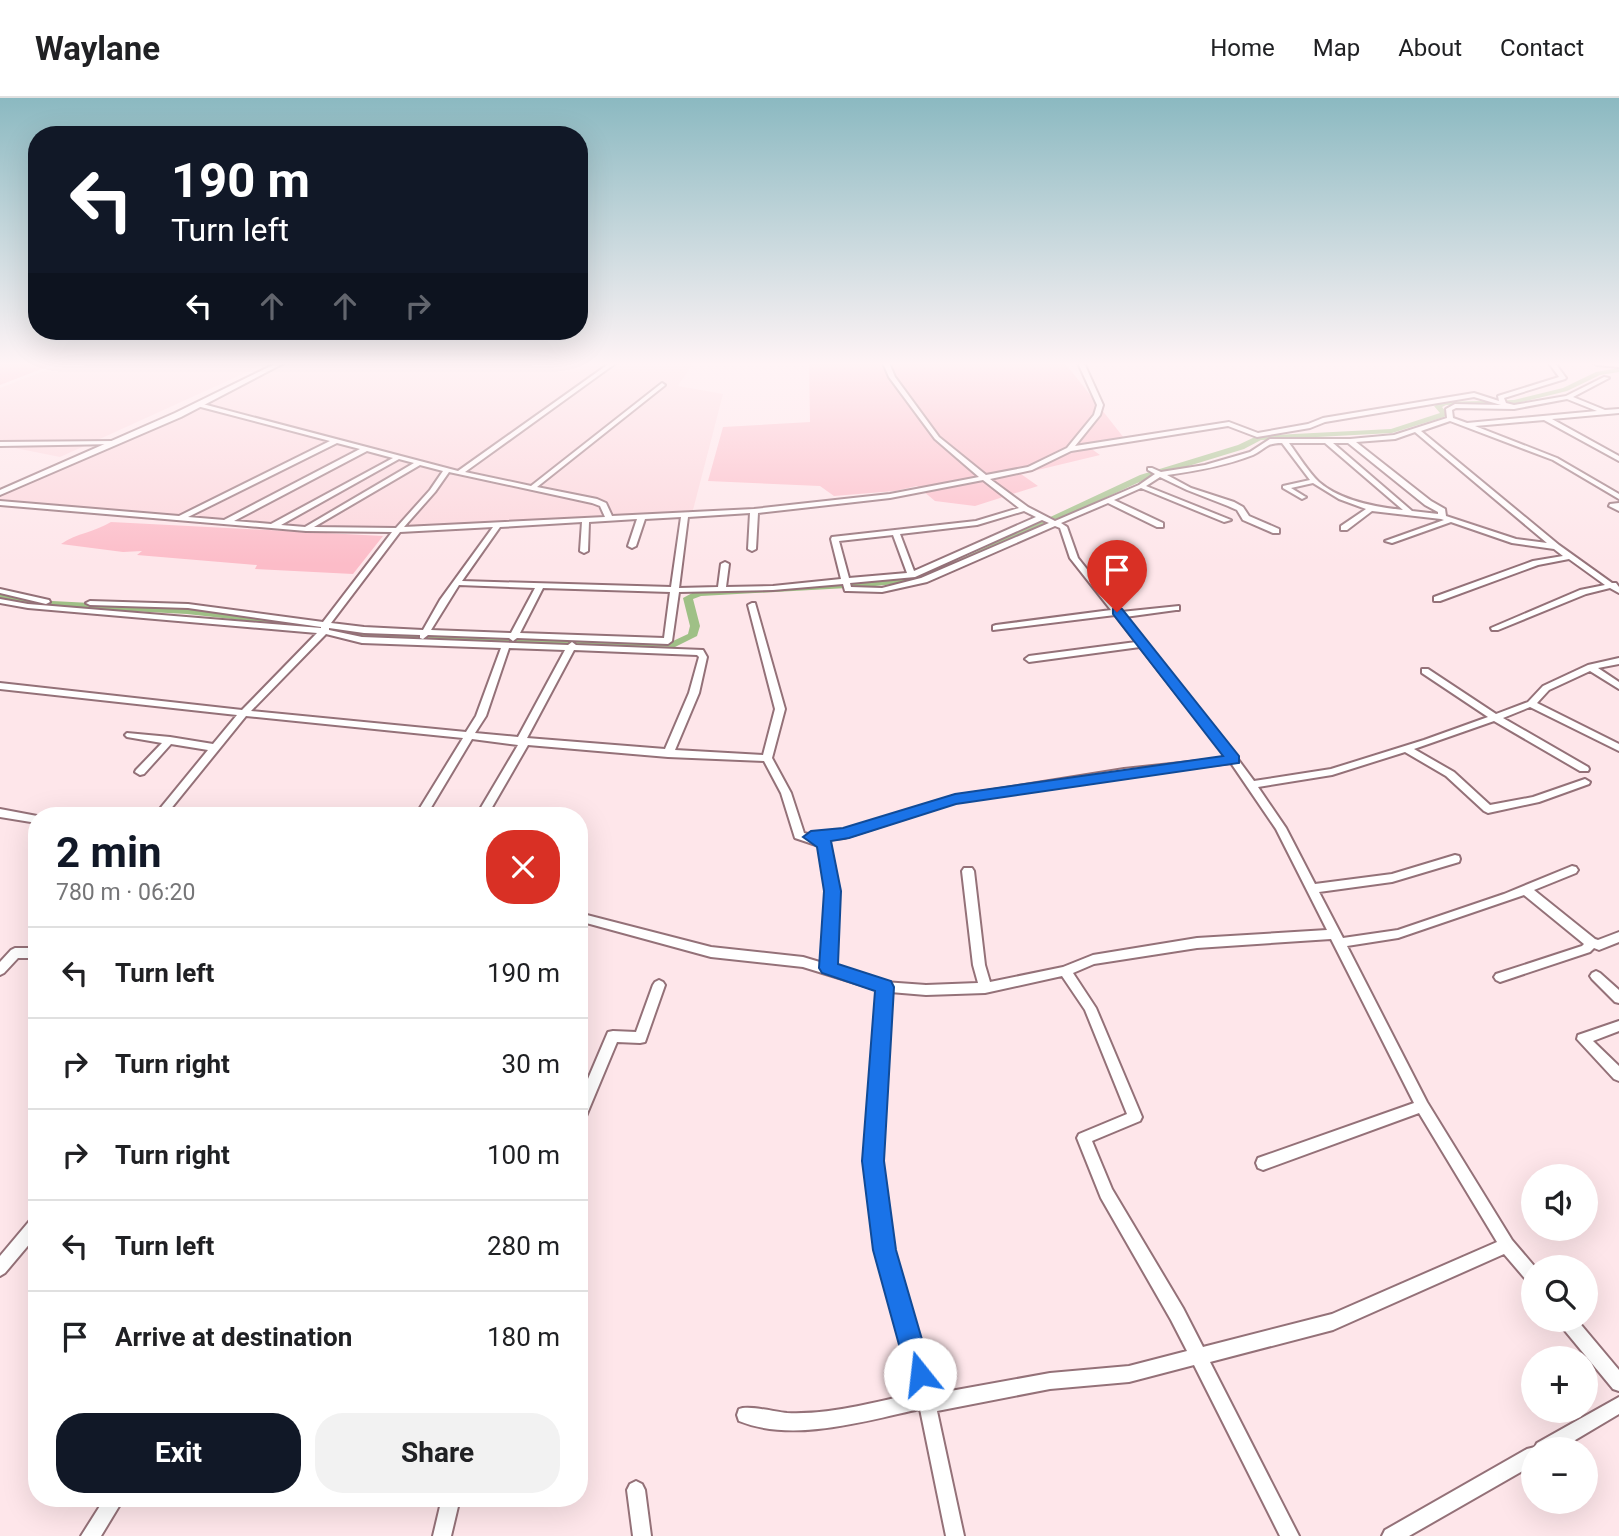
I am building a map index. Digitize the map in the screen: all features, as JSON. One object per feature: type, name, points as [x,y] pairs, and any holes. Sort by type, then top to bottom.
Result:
[{"type":"street","points":[[0,494],[144,430]]},
{"type":"street","points":[[295,430],[459,473],[594,501],[603,505],[609,518]]},
{"type":"street","points":[[459,473],[519,430]]},
{"type":"street","points":[[532,488],[605,430]]},
{"type":"street","points":[[931,430],[937,438],[1025,509],[1063,527],[1074,558],[1252,785],[1281,828],[1422,1106],[1507,1245],[1521,1262]]},
{"type":"street","points":[[1069,449],[1085,430]]},
{"type":"street","points":[[0,503],[273,526],[398,530],[754,511],[890,496],[1030,469],[1069,449],[1190,430]]},
{"type":"street","points":[[1244,430],[1270,441],[1328,442],[1395,437],[1416,430]]},
{"type":"street","points":[[1256,435],[1285,430]]},
{"type":"street","points":[[1416,430],[1556,547],[1616,588]]},
{"type":"street","points":[[1479,430],[1555,459],[1619,497]]},
{"type":"street","points":[[1568,430],[1619,459]]},
{"type":"street","points":[[179,518],[336,441]]},
{"type":"street","points":[[458,583],[539,588],[677,590],[846,585],[912,575],[1048,520],[1107,500],[1141,486],[1160,474],[1206,467],[1252,453],[1270,441]]},
{"type":"street","points":[[1284,441],[1315,481],[1341,498],[1371,509],[1442,517],[1515,541],[1556,547]]},
{"type":"street","points":[[1350,441],[1427,503],[1442,510],[1442,517]]},
{"type":"street","points":[[1328,442],[1411,514]]},
{"type":"street","points":[[0,444],[115,443]]},
{"type":"street","points":[[226,522],[365,449]]},
{"type":"street","points":[[273,526],[397,458]]},
{"type":"street","points":[[306,528],[419,463]]},
{"type":"street","points":[[1150,469],[1189,489],[1231,504],[1240,509],[1246,518],[1276,531]]},
{"type":"street","points":[[167,807],[244,713],[325,628],[398,530],[433,491],[447,470]]},
{"type":"street","points":[[1302,496],[1284,487],[1315,481]]},
{"type":"street","points":[[1141,486],[1227,520]]},
{"type":"street","points":[[1107,500],[1160,525]]},
{"type":"street","points":[[846,585],[835,540],[978,523],[1025,509]]},
{"type":"street","points":[[1344,528],[1371,509]]},
{"type":"street","points":[[752,549],[754,511]]},
{"type":"street","points":[[665,652],[677,590],[685,514]]},
{"type":"street","points":[[632,546],[642,516]]},
{"type":"street","points":[[584,551],[586,519]]},
{"type":"street","points":[[846,585],[883,590],[924,580],[1048,520]]},
{"type":"street","points":[[1389,541],[1451,520]]},
{"type":"street","points":[[422,642],[424,631],[498,525]]},
{"type":"street","points":[[896,534],[912,575]]},
{"type":"street","points":[[1437,599],[1536,563],[1569,557]]},
{"type":"street","points":[[722,589],[724,564]]},
{"type":"street","points":[[426,807],[481,716],[508,644],[539,588]]},
{"type":"street","points":[[1496,628],[1583,592],[1616,588]]},
{"type":"street","points":[[0,592],[47,602],[187,606],[325,628],[362,640],[572,645],[700,652],[703,657],[694,693],[668,754]]},
{"type":"street","points":[[0,601],[28,606],[325,628],[668,641]]},
{"type":"street","points":[[752,606],[780,709],[767,758],[786,793],[799,835],[811,837],[844,834],[955,799],[1124,772],[1234,760]]},
{"type":"street","points":[[996,628],[1176,608]]},
{"type":"street","points":[[1029,659],[1143,644]]},
{"type":"street","points":[[486,807],[572,645]]},
{"type":"street","points":[[1252,785],[1332,772],[1406,749],[1531,704],[1546,688],[1591,667],[1619,661]]},
{"type":"street","points":[[1591,667],[1619,686]]},
{"type":"street","points":[[1425,671],[1495,717],[1584,769]]},
{"type":"street","points":[[0,686],[179,709],[244,713],[522,742],[668,754],[767,758]]},
{"type":"street","points":[[1531,704],[1619,748]]},
{"type":"street","points":[[130,735],[216,748]]},
{"type":"street","points":[[140,772],[170,740]]},
{"type":"street","points":[[1406,749],[1450,774],[1488,809],[1535,800],[1585,782]]},
{"type":"street","points":[[0,813],[28,818]]},
{"type":"street","points":[[811,837],[824,844],[832,891],[829,968]]},
{"type":"street","points":[[1312,889],[1392,878],[1454,859]]},
{"type":"street","points":[[588,919],[711,951],[803,962],[884,987],[926,990],[985,988],[1065,971],[1093,960],[1197,943],[1398,934],[1572,870]]},
{"type":"street","points":[[968,871],[978,955],[985,988]]},
{"type":"street","points":[[1525,889],[1591,943],[1598,945],[1619,937]]},
{"type":"street","points":[[1500,977],[1586,949],[1591,943]]},
{"type":"street","points":[[0,970],[15,953],[28,953]]},
{"type":"street","points":[[1065,971],[1090,1008],[1135,1117],[1084,1138],[1106,1193],[1177,1314],[1290,1536]]},
{"type":"street","points":[[1596,976],[1619,998]]},
{"type":"street","points":[[588,1096],[613,1036],[640,1038],[659,985]]},
{"type":"street","points":[[884,987],[873,1161],[884,1250],[927,1401],[955,1536]]},
{"type":"street","points":[[1619,1026],[1583,1039],[1619,1075]]},
{"type":"street","points":[[1263,1163],[1422,1106]]},
{"type":"street","points":[[0,1268],[28,1234]]},
{"type":"street","points":[[745,1415],[773,1423],[837,1418],[1050,1381],[1129,1374],[1333,1322],[1507,1245]]},
{"type":"street","points":[[1577,1332],[1619,1383]]},
{"type":"street","points":[[1564,1437],[1619,1405]]},
{"type":"street","points":[[1391,1536],[1521,1462]]},
{"type":"street","points":[[636,1490],[642,1536]]},
{"type":"street","points":[[90,1536],[109,1507]]},
{"type":"street","points":[[443,1536],[449,1507]]},
{"type":"shaded area","points":[[0,430],[119,430],[60,457],[0,445]]},
{"type":"shaded area","points":[[139,430],[714,430],[693,510],[398,530],[270,530],[0,503],[0,493]]},
{"type":"shaded area","points":[[722,430],[1118,430],[1124,438],[1089,447],[1100,455],[1021,474],[1038,486],[975,506],[935,501],[917,486],[895,491],[834,496],[820,486],[708,481]]},
{"type":"shaded area","points":[[111,522],[383,536],[353,574],[255,569],[257,565],[137,555],[142,551],[123,552],[61,544]]},
{"type":"waterway","points":[[957,563],[1143,477],[1241,447],[1260,438],[1395,430]]},
{"type":"waterway","points":[[319,626],[374,637],[675,644],[692,636],[695,626],[688,598],[699,593],[865,584],[915,579],[940,571]]},
{"type":"waterway","points":[[0,595],[33,603],[187,611],[294,623]]},
{"type":"route","points":[[920,1374],[884,1250],[873,1161],[878,1046],[884,987],[829,968],[832,891],[824,844],[811,837],[844,834],[955,799],[1124,772],[1234,760],[1117,612]]}]
